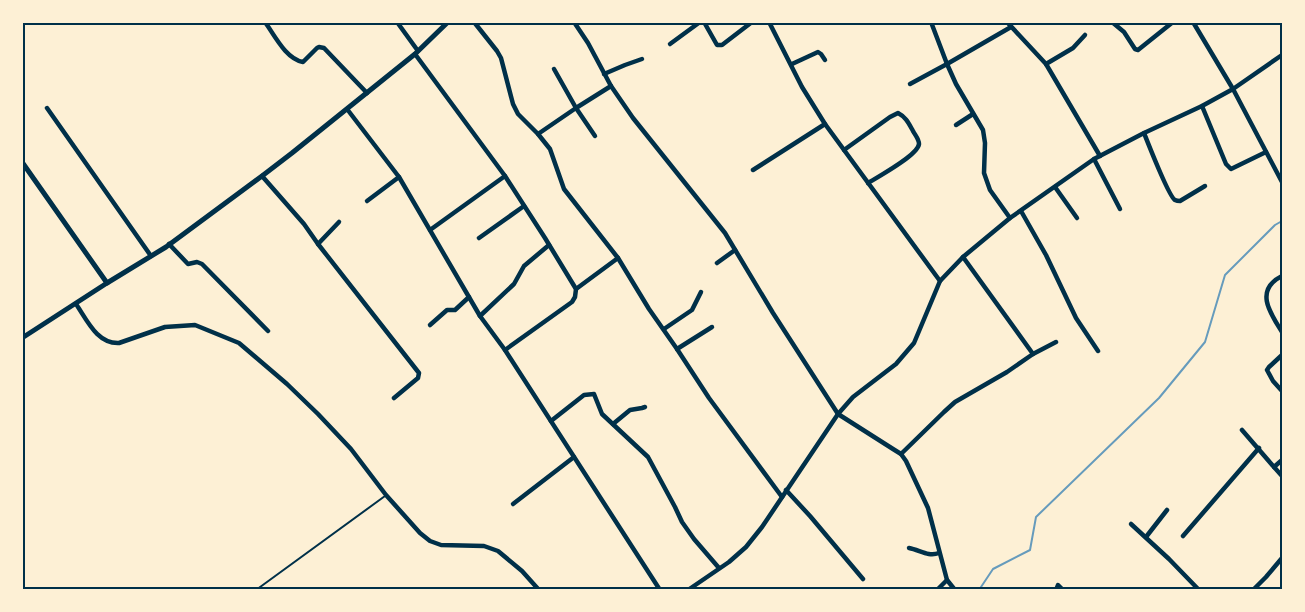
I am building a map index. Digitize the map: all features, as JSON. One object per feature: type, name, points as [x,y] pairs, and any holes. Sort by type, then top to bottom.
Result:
[{"type":"street","points":[[265,22],[294,58],[303,62],[319,47],[324,48],[367,93]]},
{"type":"street","points":[[397,22],[505,176],[576,289],[572,302],[505,350]]},
{"type":"street","points":[[22,338],[169,244],[262,176],[417,52],[448,22]]},
{"type":"street","points":[[474,22],[501,58],[513,104],[518,114],[550,149],[564,189],[618,258],[649,309],[709,398],[782,497]]},
{"type":"street","points":[[574,22],[611,86],[633,118],[725,233],[838,414],[901,454],[906,461],[928,508],[947,580],[955,590]]},
{"type":"street","points":[[669,44],[702,22],[717,45],[722,45],[752,22]]},
{"type":"street","points":[[770,22],[802,87],[825,124],[940,281]]},
{"type":"street","points":[[931,22],[956,84],[983,130],[984,173],[990,190],[1010,218]]},
{"type":"street","points":[[1007,22],[1046,64],[1100,156]]},
{"type":"street","points":[[1112,22],[1121,28],[1138,50],[1173,22]]},
{"type":"street","points":[[1193,22],[1233,89],[1282,182]]},
{"type":"street","points":[[910,84],[1011,27]]},
{"type":"street","points":[[1046,64],[1073,48],[1085,35]]},
{"type":"street","points":[[792,64],[818,52],[825,60]]},
{"type":"street","points":[[688,590],[746,547],[838,414],[853,397],[896,364],[914,343],[940,281],[963,257],[1010,218],[1094,159],[1233,89],[1282,55]]},
{"type":"street","points":[[604,74],[642,60]]},
{"type":"street","points":[[554,69],[576,108],[596,136]]},
{"type":"street","points":[[538,134],[611,86]]},
{"type":"street","points":[[1202,106],[1226,164],[1231,169],[1266,152]]},
{"type":"street","points":[[46,108],[151,256]]},
{"type":"street","points":[[347,109],[399,177],[480,315],[660,590]]},
{"type":"street","points":[[844,150],[891,117],[898,113],[903,116],[918,139],[917,149],[868,183]]},
{"type":"street","points":[[956,125],[974,114]]},
{"type":"street","points":[[753,170],[825,124]]},
{"type":"street","points":[[1143,133],[1176,201],[1180,201],[1205,186]]},
{"type":"street","points":[[1094,159],[1119,209]]},
{"type":"street","points":[[22,162],[107,283]]},
{"type":"street","points":[[262,176],[304,224],[419,373],[418,378],[394,398]]},
{"type":"street","points":[[430,230],[505,176]]},
{"type":"street","points":[[368,201],[399,177]]},
{"type":"street","points":[[1055,187],[1077,218]]},
{"type":"street","points":[[479,238],[524,206]]},
{"type":"street","points":[[1021,211],[1046,255],[1076,318],[1098,351]]},
{"type":"street","points":[[318,244],[339,222]]},
{"type":"street","points":[[169,244],[186,263],[202,264],[268,331]]},
{"type":"street","points":[[480,315],[514,284],[524,266],[549,245]]},
{"type":"street","points":[[717,262],[735,250]]},
{"type":"street","points":[[963,257],[1033,354]]},
{"type":"street","points":[[576,289],[618,258]]},
{"type":"street","points":[[1282,276],[1270,286],[1266,304],[1282,332]]},
{"type":"street","points":[[664,329],[692,310],[701,292]]},
{"type":"street","points":[[430,325],[447,310],[456,310],[469,297]]},
{"type":"street","points":[[76,304],[99,336],[111,343],[119,343],[165,327],[195,325],[238,343],[287,384],[318,414],[351,449],[386,495],[420,533],[430,541],[441,545],[484,546],[498,551],[522,571],[539,590]]},
{"type":"street","points":[[678,349],[712,327]]},
{"type":"street","points":[[901,454],[956,402],[1056,342]]},
{"type":"street","points":[[1282,355],[1267,370],[1282,391]]},
{"type":"street","points":[[551,421],[584,395],[594,394],[602,414],[648,457],[682,522],[719,568]]},
{"type":"street","points":[[613,424],[630,410],[645,406]]},
{"type":"street","points":[[1242,430],[1282,476]]},
{"type":"street","points":[[1183,536],[1259,448]]},
{"type":"street","points":[[513,504],[574,457]]},
{"type":"street","points":[[1274,467],[1282,460]]},
{"type":"street","points":[[786,490],[863,579]]},
{"type":"street","points":[[1146,537],[1167,510]]},
{"type":"street","points":[[1131,524],[1169,558],[1199,590]]},
{"type":"street","points":[[909,548],[928,555],[939,553]]},
{"type":"street","points":[[1253,590],[1282,558]]},
{"type":"street","points":[[937,590],[947,580]]},
{"type":"street","points":[[1056,590],[1058,585],[1063,590]]},
{"type":"lane","points":[[256,590],[386,495]]},
{"type":"waterway","points":[[979,590],[993,569],[1030,550],[1036,517],[1159,398],[1205,342],[1225,275],[1275,225],[1282,221]]}]
